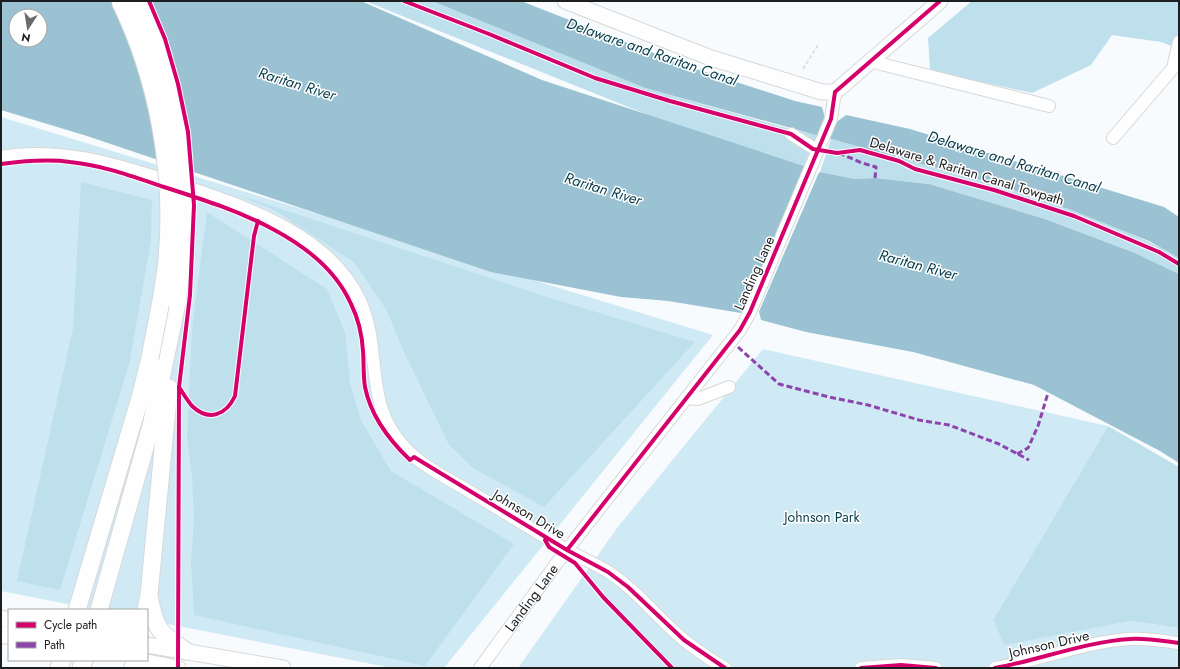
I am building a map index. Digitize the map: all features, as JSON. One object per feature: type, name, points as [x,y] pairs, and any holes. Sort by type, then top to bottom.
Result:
[{"type":"highway","points":[[77,609],[138,405],[160,309],[167,259],[168,185],[164,145],[154,96],[139,46],[120,1]]},
{"type":"highway","points":[[137,1],[147,23],[168,88],[181,149],[184,224],[177,303],[167,372],[147,603],[153,620],[159,630],[169,640],[186,651]]},
{"type":"highway","points":[[99,609],[167,372]]},
{"type":"main road","points":[[565,1],[711,58],[822,92],[835,92],[870,60],[940,1]]},
{"type":"main road","points":[[148,646],[186,651],[283,668]]},
{"type":"main road","points":[[141,661],[178,668]]},
{"type":"street","points":[[1113,138],[1173,68],[1179,42]]},
{"type":"street","points":[[870,60],[1049,106]]},
{"type":"street","name":"Landing Lane","points":[[480,668],[567,550],[731,343],[750,312],[813,165],[831,119],[835,92]]},
{"type":"street","points":[[791,134],[809,147],[819,149]]},
{"type":"street","name":"Johnson Drive","points":[[1,157],[33,154],[66,154],[104,161],[238,204],[279,223],[302,238],[338,270],[355,292],[361,303],[371,344],[379,403],[388,425],[399,441],[419,460],[567,550],[608,572],[618,579],[684,640],[725,668]]},
{"type":"street","points":[[687,398],[698,399],[729,387]]},
{"type":"street","name":"Johnson Drive","points":[[995,668],[1024,663],[1078,647],[1130,639],[1179,643]]},
{"type":"street","points":[[861,668],[882,665],[931,667]]},
{"type":"path","points":[[803,69],[818,45]]},
{"type":"green space","points":[[1,117],[713,335],[444,668],[392,668],[148,620],[148,609],[93,609],[1,591]]},
{"type":"green space","name":"Johnson Park","points":[[763,349],[1108,426],[993,620],[1004,644],[1131,621],[1179,628],[1179,668],[518,668],[617,528]]},
{"type":"shaded area","points":[[365,1],[432,1],[645,88],[783,127],[818,134],[804,166],[663,121]]},
{"type":"shaded area","points":[[972,1],[1179,1],[1179,49],[1161,42],[1112,35],[1091,65],[1032,93],[930,71],[928,38]]},
{"type":"shaded area","points":[[831,139],[999,186],[1102,222],[1149,242],[1179,258],[1179,274],[1135,253],[1045,219],[929,184],[875,178],[855,179],[820,172]]},
{"type":"shaded area","points":[[81,182],[152,200],[151,240],[130,361],[60,590],[17,581],[73,328]]},
{"type":"shaded area","points":[[236,194],[547,297],[695,342],[544,507],[473,468],[449,445],[403,350],[387,311],[354,262],[274,210]]},
{"type":"shaded area","points":[[207,212],[327,289],[345,332],[350,383],[361,420],[391,471],[514,544],[425,666],[194,615],[191,562],[194,519],[192,477],[187,437],[192,328]]},
{"type":"shaded area","points":[[1108,426],[1179,467],[1179,628],[1131,621],[1004,645],[993,620]]},
{"type":"water","name":"Raritan River","points":[[1,1],[361,1],[542,80],[804,166],[806,173],[816,176],[820,172],[855,179],[875,178],[929,184],[1045,219],[1135,253],[1179,274],[1179,463],[1160,451],[1034,385],[913,352],[806,332],[761,320],[759,312],[744,307],[741,313],[668,301],[621,297],[491,272],[87,136],[1,110]]},
{"type":"water","name":"Delaware and Raritan Canal","points":[[432,1],[521,1],[684,65],[795,101],[822,107],[825,118],[838,121],[846,115],[910,129],[1164,207],[1179,217],[1179,258],[1149,241],[1074,211],[995,184],[645,88]]},
{"type":"pier","points":[[820,170],[758,314],[745,309],[808,171],[815,174]]},
{"type":"marked path","points":[[839,153],[862,163],[876,167],[875,178]]},
{"type":"marked path","points":[[738,347],[779,384],[868,405],[919,420],[949,425],[999,444],[1029,460]]},
{"type":"marked path","points":[[1017,454],[1028,448],[1038,426],[1048,393]]},
{"type":"cycle path","points":[[149,1],[165,39],[178,84],[188,132],[194,205],[190,295],[179,387],[178,668]]},
{"type":"cycle path","name":"Delaware & Raritan Canal Towpath","points":[[404,1],[595,78],[670,101],[791,134],[813,149],[837,153],[860,150],[899,161],[915,169],[994,190],[1074,216],[1159,252],[1179,264]]},
{"type":"cycle path","points":[[567,550],[740,330],[750,312],[831,119],[835,92],[940,1]]},
{"type":"cycle path","points":[[1,164],[27,161],[62,161],[130,175],[244,215],[271,228],[296,243],[318,260],[337,280],[351,304],[361,333],[364,378],[368,398],[376,418],[388,436],[410,460],[414,457],[567,550],[608,572],[628,587],[684,640],[725,668]]},
{"type":"cycle path","points":[[179,387],[192,406],[198,411],[211,415],[222,412],[227,408],[235,396],[254,236],[258,221]]},
{"type":"cycle path","points":[[545,540],[549,547],[575,563],[603,597],[672,668]]},
{"type":"cycle path","points":[[995,668],[1029,661],[1079,647],[1113,641],[1142,639],[1179,643]]},
{"type":"cycle path","points":[[861,668],[901,665],[936,668]]}]
